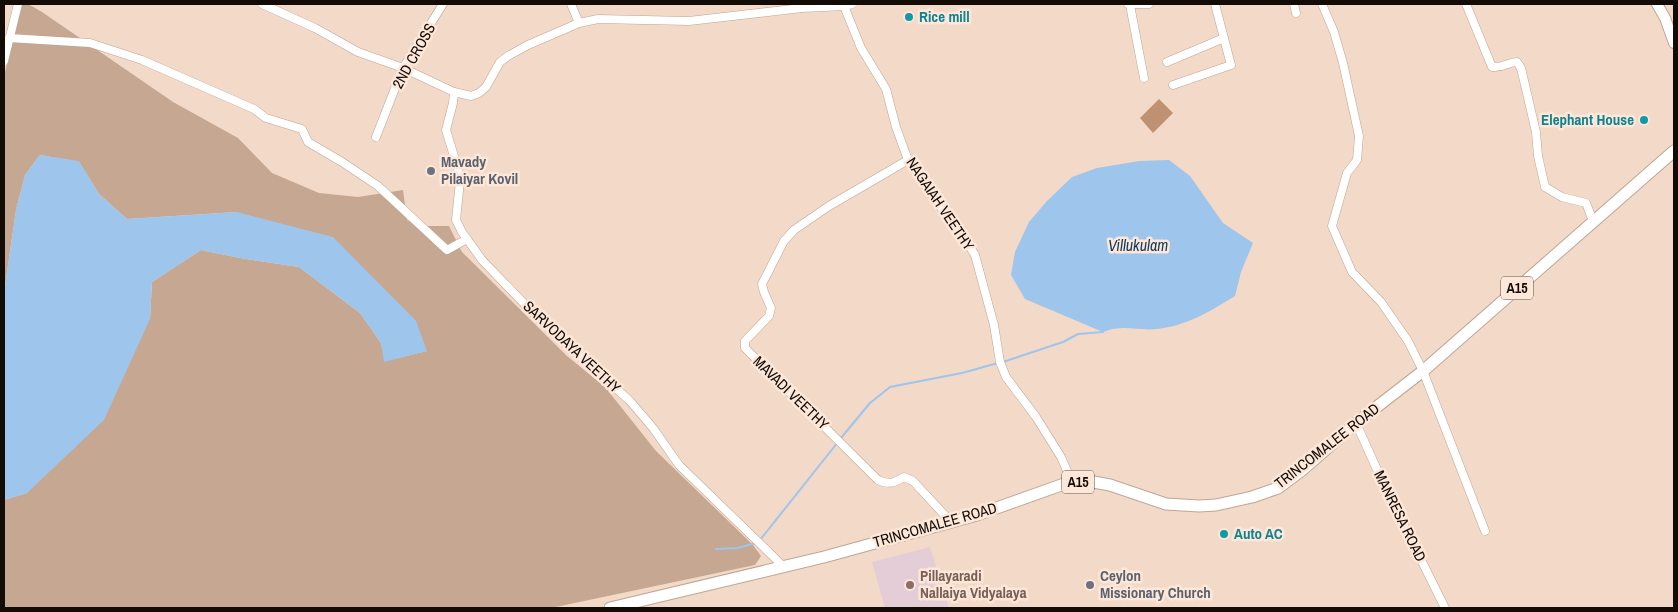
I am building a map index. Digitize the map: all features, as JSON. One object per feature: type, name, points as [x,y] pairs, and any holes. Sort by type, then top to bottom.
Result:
[{"type":"highway","name":"TRINCOMALEE ROAD","points":[[610,608],[824,557],[951,522],[1072,482],[1088,481],[1110,485],[1166,504],[1216,505],[1252,497],[1278,488],[1302,470],[1356,423],[1423,371],[1674,151]]},
{"type":"main road","points":[[1657,4],[1665,18],[1674,43]]},
{"type":"street","points":[[4,61],[18,4]]},
{"type":"street","points":[[262,4],[315,28],[358,52],[403,68],[454,92],[471,96],[479,94],[486,87],[500,62],[508,56],[528,45],[579,23],[598,19],[689,21],[852,4]]},
{"type":"street","name":"2ND CROSS","points":[[376,137],[403,68],[443,4]]},
{"type":"street","points":[[571,4],[579,23]]},
{"type":"street","points":[[1144,78],[1129,4],[1150,4]]},
{"type":"street","points":[[1173,85],[1231,65],[1215,4]]},
{"type":"street","points":[[1294,4],[1296,13]]},
{"type":"street","points":[[1322,4],[1344,63],[1359,136],[1357,160],[1347,173],[1332,226],[1352,272],[1381,302],[1408,341],[1423,371],[1485,531]]},
{"type":"street","points":[[1466,4],[1492,67],[1502,68],[1512,62],[1517,62],[1521,68],[1536,132],[1544,187],[1562,197],[1586,204],[1593,221]]},
{"type":"street","name":"NAGAIAH VEETHY","points":[[844,6],[861,48],[886,90],[896,127],[908,160],[975,255],[994,324],[1000,362],[1006,377],[1036,417],[1061,457],[1072,482]]},
{"type":"street","points":[[9,38],[90,43],[142,60],[198,83],[254,109],[266,118],[302,129],[308,142],[378,186],[447,250],[467,239]]},
{"type":"street","points":[[1167,62],[1224,38]]},
{"type":"street","name":"SARVODAYA VEETHY","points":[[454,92],[446,130],[460,180],[456,220],[467,239],[482,260],[543,323],[630,401],[654,428],[679,465],[783,566]]},
{"type":"street","name":"MAVADI VEETHY","points":[[908,160],[829,206],[794,230],[784,241],[762,284],[771,308],[769,316],[745,341],[746,348],[878,480],[885,484],[894,483],[904,477],[914,481],[922,493],[951,522]]},
{"type":"street","name":"MANRESA ROAD","points":[[1356,423],[1384,485],[1445,608]]},
{"type":"shaded area","points":[[22,4],[28,4],[42,12],[173,102],[238,138],[272,173],[319,193],[358,197],[403,190],[407,220],[418,226],[449,226],[462,252],[567,356],[605,387],[656,451],[753,545],[761,556],[755,565],[551,608],[4,608],[4,500],[27,493],[150,319],[152,282],[201,250],[299,267],[360,313],[381,343],[385,361],[427,351],[237,212],[127,219],[99,194],[79,162],[40,155],[25,175],[16,210],[4,293],[4,77],[19,9]]},
{"type":"shaded area","points":[[1159,99],[1173,113],[1153,133],[1140,118]]},
{"type":"shaded area","name":"Pillayaradi Nallaiya Vidyalaya","points":[[930,547],[949,608],[885,608],[872,562]]},
{"type":"water","points":[[40,155],[79,161],[99,194],[127,219],[237,212],[333,237],[416,321],[427,351],[384,362],[381,343],[360,313],[299,267],[201,250],[152,282],[150,319],[104,420],[27,493],[4,500],[4,293],[16,210],[25,175]]},
{"type":"water","name":"Villukulam","points":[[1169,160],[1190,176],[1223,223],[1253,243],[1241,272],[1235,296],[1207,312],[1178,325],[1157,329],[1118,328],[1103,332],[1025,299],[1011,275],[1015,252],[1029,222],[1047,201],[1072,177],[1097,168],[1139,161]]},
{"type":"waterway","points":[[1003,362],[1063,342],[1078,334],[1103,332]]},
{"type":"waterway","points":[[841,438],[870,403],[890,387],[962,373],[998,363]]},
{"type":"waterway","points":[[760,540],[838,442]]},
{"type":"waterway","points":[[716,549],[737,548],[756,543]]},
{"type":"place","name":"Rice mill","points":[[909,17]]},
{"type":"place","name":"Elephant House","points":[[1644,120]]},
{"type":"place","name":"Mavady Pilaiyar Kovil","points":[[431,171]]},
{"type":"place","name":"Auto AC","points":[[1224,534]]},
{"type":"place","name":"Pillayaradi Nallaiya Vidyalaya","points":[[910,585]]},
{"type":"place","name":"Ceylon Missionary Church","points":[[1090,585]]}]
